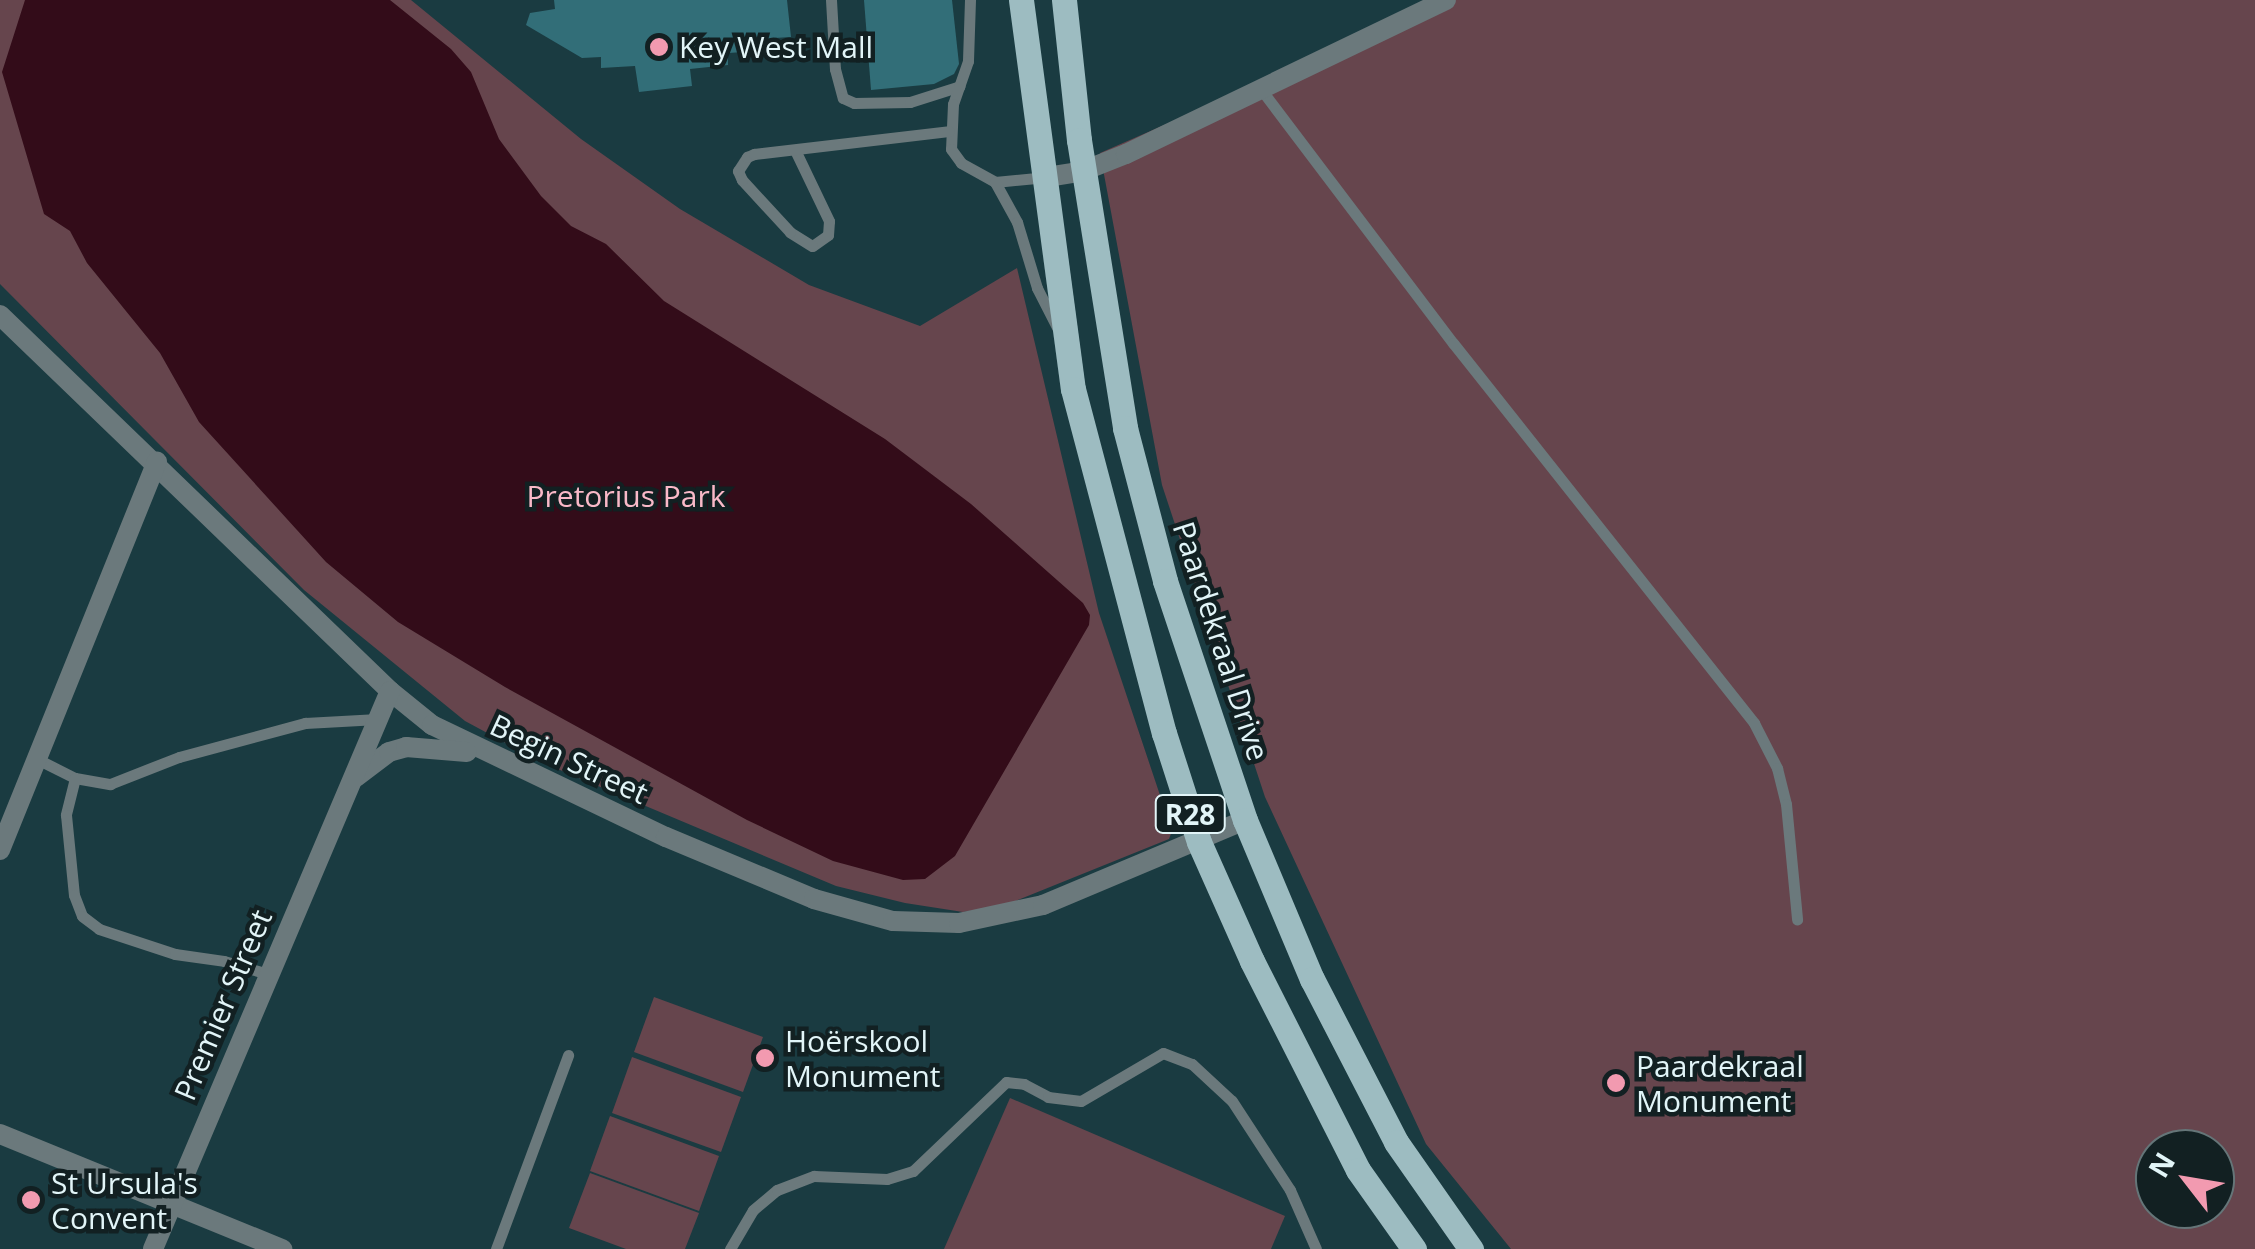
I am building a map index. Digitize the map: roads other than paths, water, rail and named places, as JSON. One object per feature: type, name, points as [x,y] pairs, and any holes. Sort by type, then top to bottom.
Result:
[{"type":"main road","name":"R28","points":[[1021,0],[1048,177],[1073,389],[1123,581],[1199,842],[1252,961],[1358,1170],[1414,1249]]},
{"type":"main road","name":"Paardekraal Drive","points":[[1064,0],[1084,171],[1125,428],[1165,581],[1245,820],[1312,979],[1396,1142],[1471,1249]]},
{"type":"street","points":[[1048,177],[1084,171],[1446,0]]},
{"type":"street","name":"Begin Street","points":[[0,315],[157,462],[390,691],[451,738],[814,899],[894,921],[959,924],[1043,905],[1245,820]]},
{"type":"street","points":[[0,850],[157,462]]},
{"type":"street","name":"Premier Street","points":[[153,1249],[390,691]]},
{"type":"street","points":[[348,785],[374,762],[406,747],[484,752]]},
{"type":"street","points":[[0,1134],[282,1249]]},
{"type":"lane","points":[[831,0],[835,68],[843,98],[854,103],[910,102],[960,86]]},
{"type":"lane","points":[[970,0],[968,62],[949,132],[950,149],[961,163],[995,182],[1018,222],[1043,301],[1065,339]]},
{"type":"lane","points":[[1260,88],[1453,342],[1754,723],[1777,768],[1786,804],[1797,919]]},
{"type":"lane","points":[[794,150],[829,221],[828,235],[812,246],[790,232],[738,171],[754,154],[949,132]]},
{"type":"lane","points":[[995,182],[1048,177]]},
{"type":"lane","points":[[37,759],[75,778],[110,784],[179,757],[306,722],[378,719]]},
{"type":"lane","points":[[75,778],[66,816],[74,896],[82,916],[99,929],[175,954],[224,960],[268,974]]},
{"type":"lane","points":[[730,1249],[754,1210],[777,1190],[814,1176],[887,1180],[914,1172],[1006,1082],[1024,1084],[1048,1097],[1081,1101],[1163,1054],[1192,1064],[1232,1101],[1290,1190],[1316,1249]]},
{"type":"lane","points":[[496,1249],[568,1055]]},
{"type":"place","name":"Key West Mall","points":[[659,47]]},
{"type":"place","name":"Hoërskool Monument","points":[[765,1058]]},
{"type":"place","name":"Paardekraal Monument","points":[[1616,1083]]},
{"type":"place","name":"St Ursula's Convent","points":[[31,1200]]},
{"type":"park label","name":"Pretorius Park","points":[[626,496]]}]
